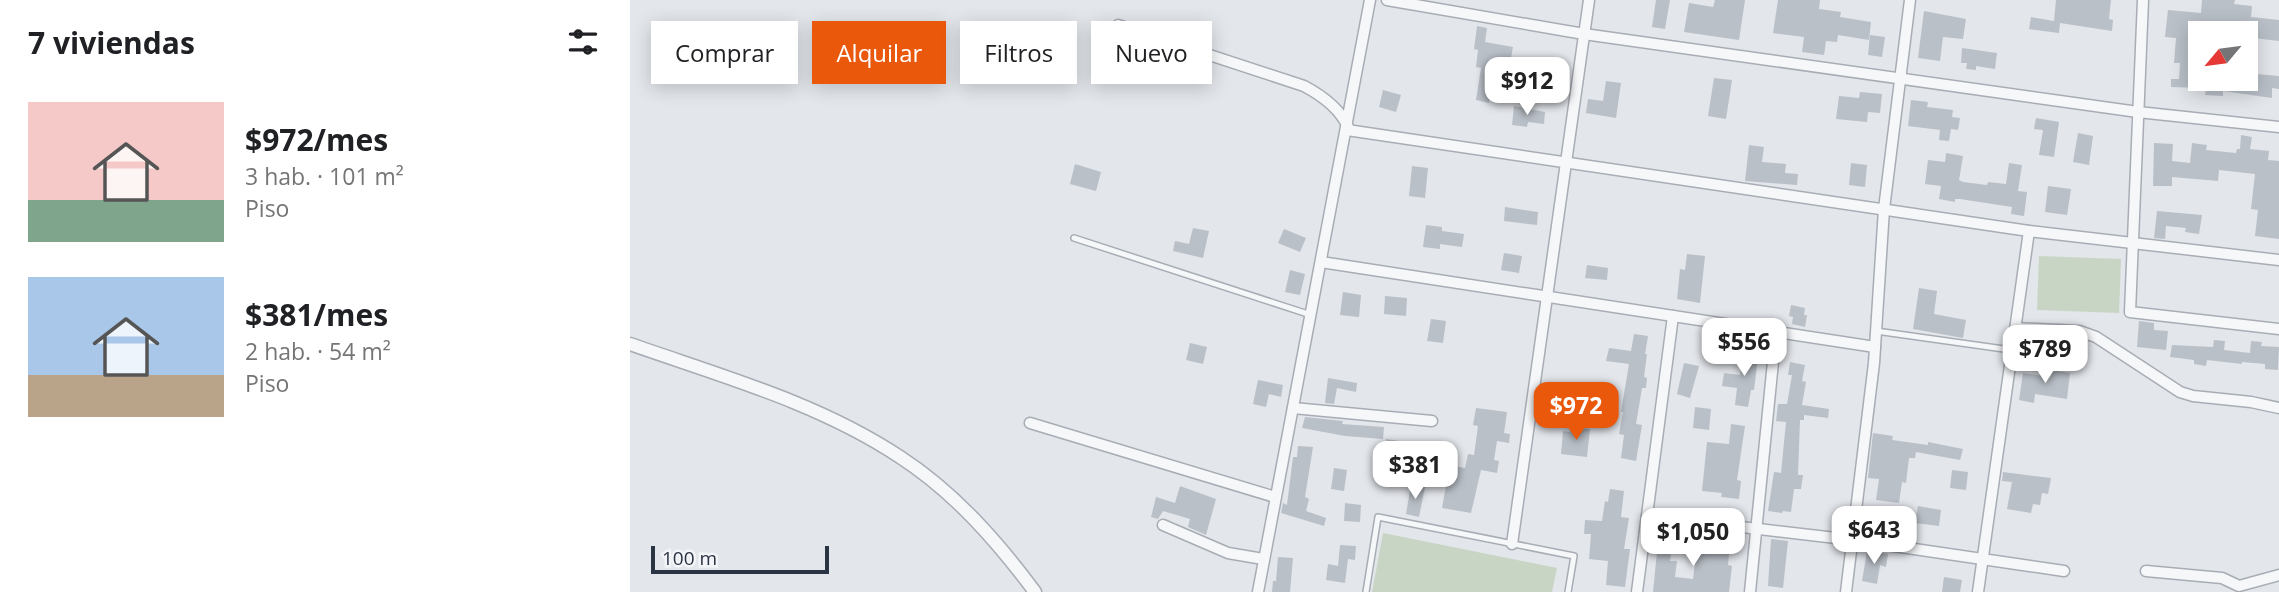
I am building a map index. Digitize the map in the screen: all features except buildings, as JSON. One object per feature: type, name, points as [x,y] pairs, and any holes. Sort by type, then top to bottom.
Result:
[{"type":"street","points":[[1258,592],[1370,0]]},
{"type":"street","points":[[1387,0],[1584,34],[2138,113],[2279,127]]},
{"type":"street","points":[[1512,544],[1588,0]]},
{"type":"street","points":[[1846,592],[1875,347],[1884,209],[1910,0]]},
{"type":"street","points":[[2143,0],[2130,312],[2279,329]]},
{"type":"street","points":[[1212,56],[1304,86],[1339,114],[1347,129]]},
{"type":"street","points":[[1347,129],[2029,231],[2279,260]]},
{"type":"street","points":[[1978,592],[2029,231]]},
{"type":"street","points":[[1321,262],[1875,347]]},
{"type":"street","points":[[1637,592],[1673,316]]},
{"type":"street","points":[[2015,328],[2079,331],[2096,337],[2180,392],[2279,408]]},
{"type":"street","points":[[1750,592],[1776,332]]},
{"type":"street","points":[[630,344],[766,392],[821,415],[865,436],[900,457],[962,507],[1001,549],[1035,592]]},
{"type":"street","points":[[1293,408],[1432,421]]},
{"type":"street","points":[[1030,423],[1275,497]]},
{"type":"street","points":[[1647,516],[1853,540],[2064,571]]},
{"type":"street","points":[[1163,524],[1228,554],[1263,559]]},
{"type":"street","points":[[2146,571],[2222,578],[2239,589],[2279,575]]},
{"type":"lane","points":[[1074,237],[1311,315]]},
{"type":"lane","points":[[1876,331],[2012,350]]},
{"type":"lane","points":[[1366,592],[1378,517],[1574,556],[1568,592]]},
{"type":"green space","points":[[2039,256],[2121,259],[2119,313],[2037,310]]},
{"type":"green space","points":[[1383,533],[1557,568],[1552,592],[1372,592]]}]
